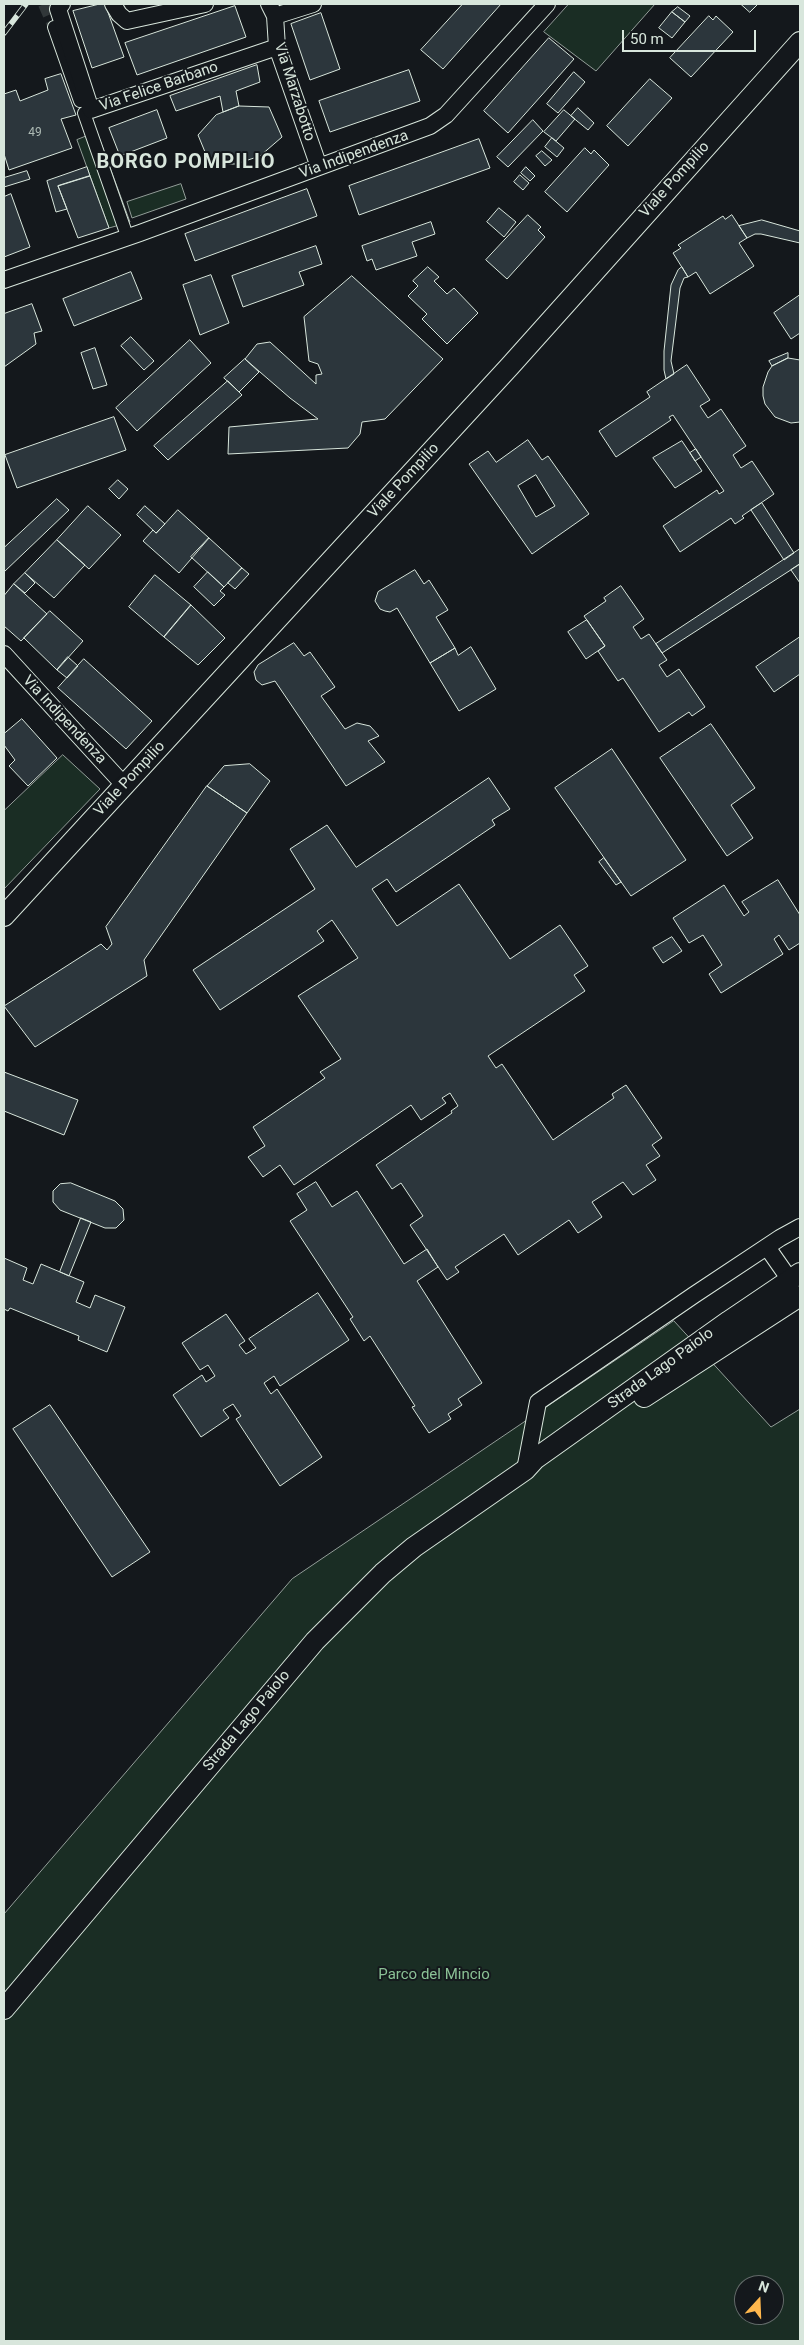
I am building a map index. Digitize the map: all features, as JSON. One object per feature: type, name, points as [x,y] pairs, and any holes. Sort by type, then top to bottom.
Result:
[{"type":"street","name":"Via Felice Barbano","points":[[62,4],[58,9],[88,112],[277,47]]},
{"type":"street","points":[[113,4],[119,14],[127,21],[205,4]]},
{"type":"street","name":"Via Marzabotto","points":[[313,4],[272,10],[277,47],[319,167]]},
{"type":"street","name":"Via Indipendenza","points":[[4,280],[415,133],[439,121],[547,4]]},
{"type":"street","points":[[54,28],[88,112],[125,230]]},
{"type":"street","name":"Viale Pompilio","points":[[4,915],[510,366],[800,42]]},
{"type":"street","name":"Via Indipendenza","points":[[4,654],[124,785]]},
{"type":"street","points":[[525,1470],[538,1402],[767,1247],[800,1227]]},
{"type":"street","points":[[767,1247],[797,1283]]},
{"type":"street","name":"Strada Lago Paiolo","points":[[4,2009],[315,1641],[384,1573],[414,1547],[525,1470],[540,1464],[797,1283]]},
{"type":"green space","points":[[569,4],[655,4],[596,71],[544,32]]},
{"type":"green space","points":[[97,132],[130,222],[109,228],[77,140]]},
{"type":"green space","points":[[181,184],[186,199],[132,218],[127,202]]},
{"type":"green space","points":[[63,755],[100,789],[4,889],[4,811]]},
{"type":"green space","name":"Parco del Mincio","points":[[674,1321],[771,1427],[800,1409],[800,2341],[4,2341],[4,1914],[292,1579]]},
{"type":"building","points":[[105,4],[124,57],[92,68],[73,11]]},
{"type":"building","points":[[463,4],[501,4],[443,69],[421,50]]},
{"type":"building","points":[[741,4],[758,4],[750,12]]},
{"type":"building","points":[[235,6],[246,37],[137,75],[125,43]]},
{"type":"building","points":[[678,7],[690,16],[685,22],[672,12]]},
{"type":"building","points":[[672,12],[685,22],[672,38],[659,28]]},
{"type":"building","points":[[321,13],[340,69],[310,80],[291,24]]},
{"type":"building","points":[[709,16],[713,20],[716,16],[733,32],[691,77],[670,58]]},
{"type":"building","points":[[549,38],[574,59],[508,133],[484,111]]},
{"type":"building","points":[[257,65],[260,82],[236,91],[239,106],[223,112],[220,96],[176,111],[170,96]]},
{"type":"building","points":[[409,70],[420,101],[330,132],[319,101]]},
{"type":"building","points":[[574,72],[585,82],[558,113],[547,104]]},
{"type":"building","points":[[61,74],[76,115],[61,119],[72,148],[9,170],[4,154],[4,94],[16,90],[20,101],[48,90],[45,79]]},
{"type":"building","points":[[650,79],[672,98],[628,146],[607,126]]},
{"type":"building","points":[[239,106],[269,107],[282,137],[260,156],[236,164],[210,164],[198,135],[216,115]]},
{"type":"building","points":[[578,108],[594,123],[588,130],[571,116]]},
{"type":"building","points":[[157,110],[167,138],[120,156],[109,128]]},
{"type":"building","points":[[564,110],[575,119],[556,141],[544,132]]},
{"type":"building","points":[[533,120],[543,131],[508,167],[497,157]]},
{"type":"building","points":[[552,138],[564,148],[557,157],[545,147]]},
{"type":"building","points":[[479,139],[490,168],[359,215],[349,186]]},
{"type":"building","points":[[585,148],[591,154],[594,150],[609,165],[567,212],[545,192]]},
{"type":"building","points":[[542,151],[552,160],[545,166],[536,156]]},
{"type":"building","points":[[87,167],[90,176],[58,186],[67,209],[56,212],[47,181]]},
{"type":"building","points":[[526,167],[535,176],[530,181],[521,173]]},
{"type":"building","points":[[27,171],[30,179],[4,187],[4,178]]},
{"type":"building","points":[[520,175],[529,183],[523,190],[514,182]]},
{"type":"building","points":[[90,176],[109,228],[78,238],[58,186]]},
{"type":"building","points":[[307,189],[317,216],[195,261],[185,234]]},
{"type":"building","points":[[11,194],[30,247],[4,257],[4,197]]},
{"type":"building","points":[[499,208],[516,222],[504,237],[487,222]]},
{"type":"building","points":[[528,215],[541,227],[538,230],[545,237],[507,279],[486,260]]},
{"type":"building","points":[[732,215],[747,238],[739,243],[754,266],[710,294],[696,272],[688,277],[673,253],[681,248],[678,245],[723,216],[725,219]]},
{"type":"building","points":[[762,220],[800,231],[800,243],[761,234],[755,234],[747,238],[739,226]]},
{"type":"building","points":[[431,222],[435,234],[412,242],[417,256],[376,270],[372,259],[367,261],[362,246]]},
{"type":"building","points":[[316,246],[322,264],[299,272],[304,285],[243,307],[232,276]]},
{"type":"building","points":[[428,267],[439,277],[434,281],[447,294],[454,288],[478,313],[447,344],[422,319],[427,314],[408,296],[418,286],[413,281]]},
{"type":"building","points":[[682,267],[688,277],[684,278],[680,288],[671,361],[674,374],[666,379],[664,351],[671,285],[678,270]]},
{"type":"building","points":[[131,272],[142,299],[74,326],[63,299]]},
{"type":"building","points":[[211,275],[229,323],[200,335],[183,285]]},
{"type":"building","points":[[352,276],[443,359],[385,419],[362,422],[360,434],[348,448],[228,454],[229,427],[318,419],[290,398],[245,359],[257,344],[270,342],[316,384],[316,375],[322,374],[318,364],[309,361],[304,317]]},
{"type":"building","points":[[800,295],[800,333],[791,339],[774,313]]},
{"type":"building","points":[[32,304],[42,331],[34,333],[36,344],[4,367],[4,314]]},
{"type":"building","points":[[131,337],[154,361],[144,370],[121,346]]},
{"type":"building","points":[[190,340],[211,363],[137,431],[116,408]]},
{"type":"building","points":[[95,348],[107,385],[93,389],[81,353]]},
{"type":"building","points":[[788,353],[788,358],[772,366],[769,361]]},
{"type":"building","points":[[788,358],[800,360],[800,422],[791,423],[775,417],[765,404],[763,396],[763,387],[768,372],[772,366]]},
{"type":"building","points":[[245,359],[259,372],[239,392],[224,378]]},
{"type":"building","points":[[687,365],[710,400],[700,406],[708,418],[721,409],[746,446],[733,455],[741,468],[752,461],[774,494],[742,516],[744,518],[735,524],[731,518],[680,552],[663,526],[717,490],[719,494],[724,491],[673,415],[669,417],[671,420],[616,457],[599,431],[650,397],[647,392]]},
{"type":"building","points":[[228,381],[242,395],[168,460],[154,446]]},
{"type":"building","points":[[114,417],[126,450],[17,488],[5,455]]},
{"type":"building","points":[[528,440],[542,460],[548,456],[589,514],[532,554],[469,464],[488,451],[496,462]],"holes":[[[536,475],[555,506],[536,517],[518,486]]]},
{"type":"building","points":[[682,441],[702,471],[675,488],[653,458]]},
{"type":"building","points":[[696,449],[701,457],[695,461],[690,453]]},
{"type":"building","points":[[118,480],[128,489],[119,499],[109,489]]},
{"type":"building","points":[[57,499],[69,510],[4,572],[4,548]]},
{"type":"building","points":[[762,503],[794,553],[784,560],[751,510]]},
{"type":"building","points":[[88,506],[121,535],[89,569],[57,540]]},
{"type":"building","points":[[145,506],[165,524],[156,533],[137,515]]},
{"type":"building","points":[[178,510],[209,538],[179,573],[143,541],[153,530],[156,533]]},
{"type":"building","points":[[209,538],[242,568],[224,587],[191,557]]},
{"type":"building","points":[[57,540],[85,565],[54,598],[25,573]]},
{"type":"building","points":[[800,549],[800,564],[662,653],[656,644]]},
{"type":"building","points":[[800,564],[800,583],[791,570]]},
{"type":"building","points":[[242,568],[249,574],[235,589],[228,583]]},
{"type":"building","points":[[415,570],[424,584],[429,580],[448,610],[436,617],[455,648],[430,663],[397,608],[390,612],[385,611],[380,609],[375,601],[378,592]]},
{"type":"building","points":[[208,572],[224,587],[220,591],[225,595],[214,606],[194,587]]},
{"type":"building","points":[[25,573],[35,583],[25,593],[14,584]]},
{"type":"building","points":[[155,575],[191,605],[164,637],[129,607]]},
{"type":"building","points":[[14,584],[47,614],[21,641],[4,626],[4,596]]},
{"type":"building","points":[[621,586],[644,619],[633,627],[641,639],[649,634],[667,660],[659,665],[667,677],[679,669],[705,707],[692,716],[689,712],[659,732],[623,678],[618,681],[598,651],[605,646],[584,616],[606,601],[604,598]]},
{"type":"building","points":[[191,605],[225,638],[198,665],[164,637]]},
{"type":"building","points":[[50,611],[83,641],[57,670],[24,638]]},
{"type":"building","points":[[587,620],[605,646],[586,659],[568,632]]},
{"type":"building","points":[[800,637],[800,674],[774,692],[756,667]]},
{"type":"building","points":[[294,643],[304,656],[310,652],[335,687],[321,696],[345,729],[357,723],[370,726],[379,736],[368,741],[385,762],[346,786],[275,681],[262,685],[256,680],[254,672],[258,665]]},
{"type":"building","points":[[471,647],[496,689],[459,711],[430,663],[455,648],[458,655]]},
{"type":"building","points":[[68,657],[78,666],[67,678],[57,670]]},
{"type":"building","points":[[84,659],[152,721],[126,749],[58,688]]},
{"type":"building","points":[[22,719],[57,758],[28,786],[9,766],[15,760],[4,745],[4,734]]},
{"type":"building","points":[[711,724],[755,788],[731,805],[753,838],[727,856],[660,758]]},
{"type":"building","points":[[612,749],[686,860],[631,896],[555,788]]},
{"type":"building","points":[[250,764],[270,781],[247,813],[207,786],[224,766]]},
{"type":"building","points":[[489,778],[510,809],[492,820],[495,825],[396,892],[387,879],[372,889],[397,926],[459,884],[510,959],[560,925],[588,966],[574,975],[585,991],[488,1056],[496,1068],[502,1064],[553,1140],[614,1098],[612,1094],[626,1085],[662,1138],[652,1145],[660,1156],[646,1165],[656,1180],[633,1195],[623,1182],[592,1202],[602,1217],[578,1233],[569,1220],[518,1255],[504,1234],[455,1267],[459,1272],[447,1280],[410,1225],[423,1216],[401,1183],[392,1189],[376,1165],[452,1113],[451,1111],[458,1106],[450,1093],[442,1098],[446,1103],[421,1120],[411,1105],[294,1185],[280,1165],[263,1177],[248,1157],[265,1146],[253,1127],[325,1078],[320,1072],[341,1059],[298,996],[358,958],[332,920],[317,931],[324,941],[220,1010],[193,970],[315,889],[290,849],[327,825],[356,867]]},
{"type":"building","points":[[207,786],[247,813],[144,960],[147,976],[35,1047],[4,1006],[101,944],[107,950],[112,944],[106,927]]},
{"type":"building","points":[[604,858],[621,882],[616,885],[599,862]]},
{"type":"building","points":[[778,880],[800,915],[800,943],[789,950],[779,935],[774,939],[783,954],[721,993],[709,974],[722,965],[703,935],[689,943],[673,918],[724,885],[744,916],[749,912],[742,902]]},
{"type":"building","points":[[672,937],[682,951],[663,963],[653,948]]},
{"type":"building","points":[[4,1072],[78,1100],[64,1135],[4,1111]]},
{"type":"building","points":[[316,1182],[332,1207],[357,1191],[404,1264],[427,1249],[438,1267],[417,1281],[482,1383],[458,1399],[462,1405],[448,1414],[451,1419],[429,1433],[412,1407],[415,1406],[370,1336],[364,1341],[350,1319],[353,1317],[290,1221],[307,1210],[297,1194]]},
{"type":"building","points":[[71,1183],[115,1201],[123,1209],[124,1220],[116,1228],[105,1228],[60,1210],[53,1202],[53,1191],[60,1184]]},
{"type":"building","points":[[81,1218],[91,1222],[69,1276],[60,1272]]},
{"type":"building","points":[[4,1258],[27,1268],[23,1280],[33,1284],[41,1264],[84,1282],[76,1302],[90,1308],[95,1295],[125,1307],[107,1352],[78,1340],[79,1336],[10,1308],[8,1311],[4,1309]]},
{"type":"building","points":[[318,1293],[349,1340],[280,1386],[274,1376],[264,1383],[271,1394],[277,1389],[322,1457],[280,1486],[236,1419],[241,1416],[233,1404],[223,1410],[229,1418],[201,1437],[173,1395],[202,1375],[206,1382],[215,1376],[208,1365],[200,1370],[182,1343],[226,1314],[245,1341],[239,1345],[246,1354],[256,1348],[249,1339]]},
{"type":"building","points":[[50,1405],[150,1552],[112,1577],[13,1429]]},
{"type":"tunnel","points":[[44,4],[54,27]]},
{"type":"railway","points":[[4,33],[26,4]]},
{"type":"district","name":"BORGO POMPILIO","points":[[186,163]]}]
